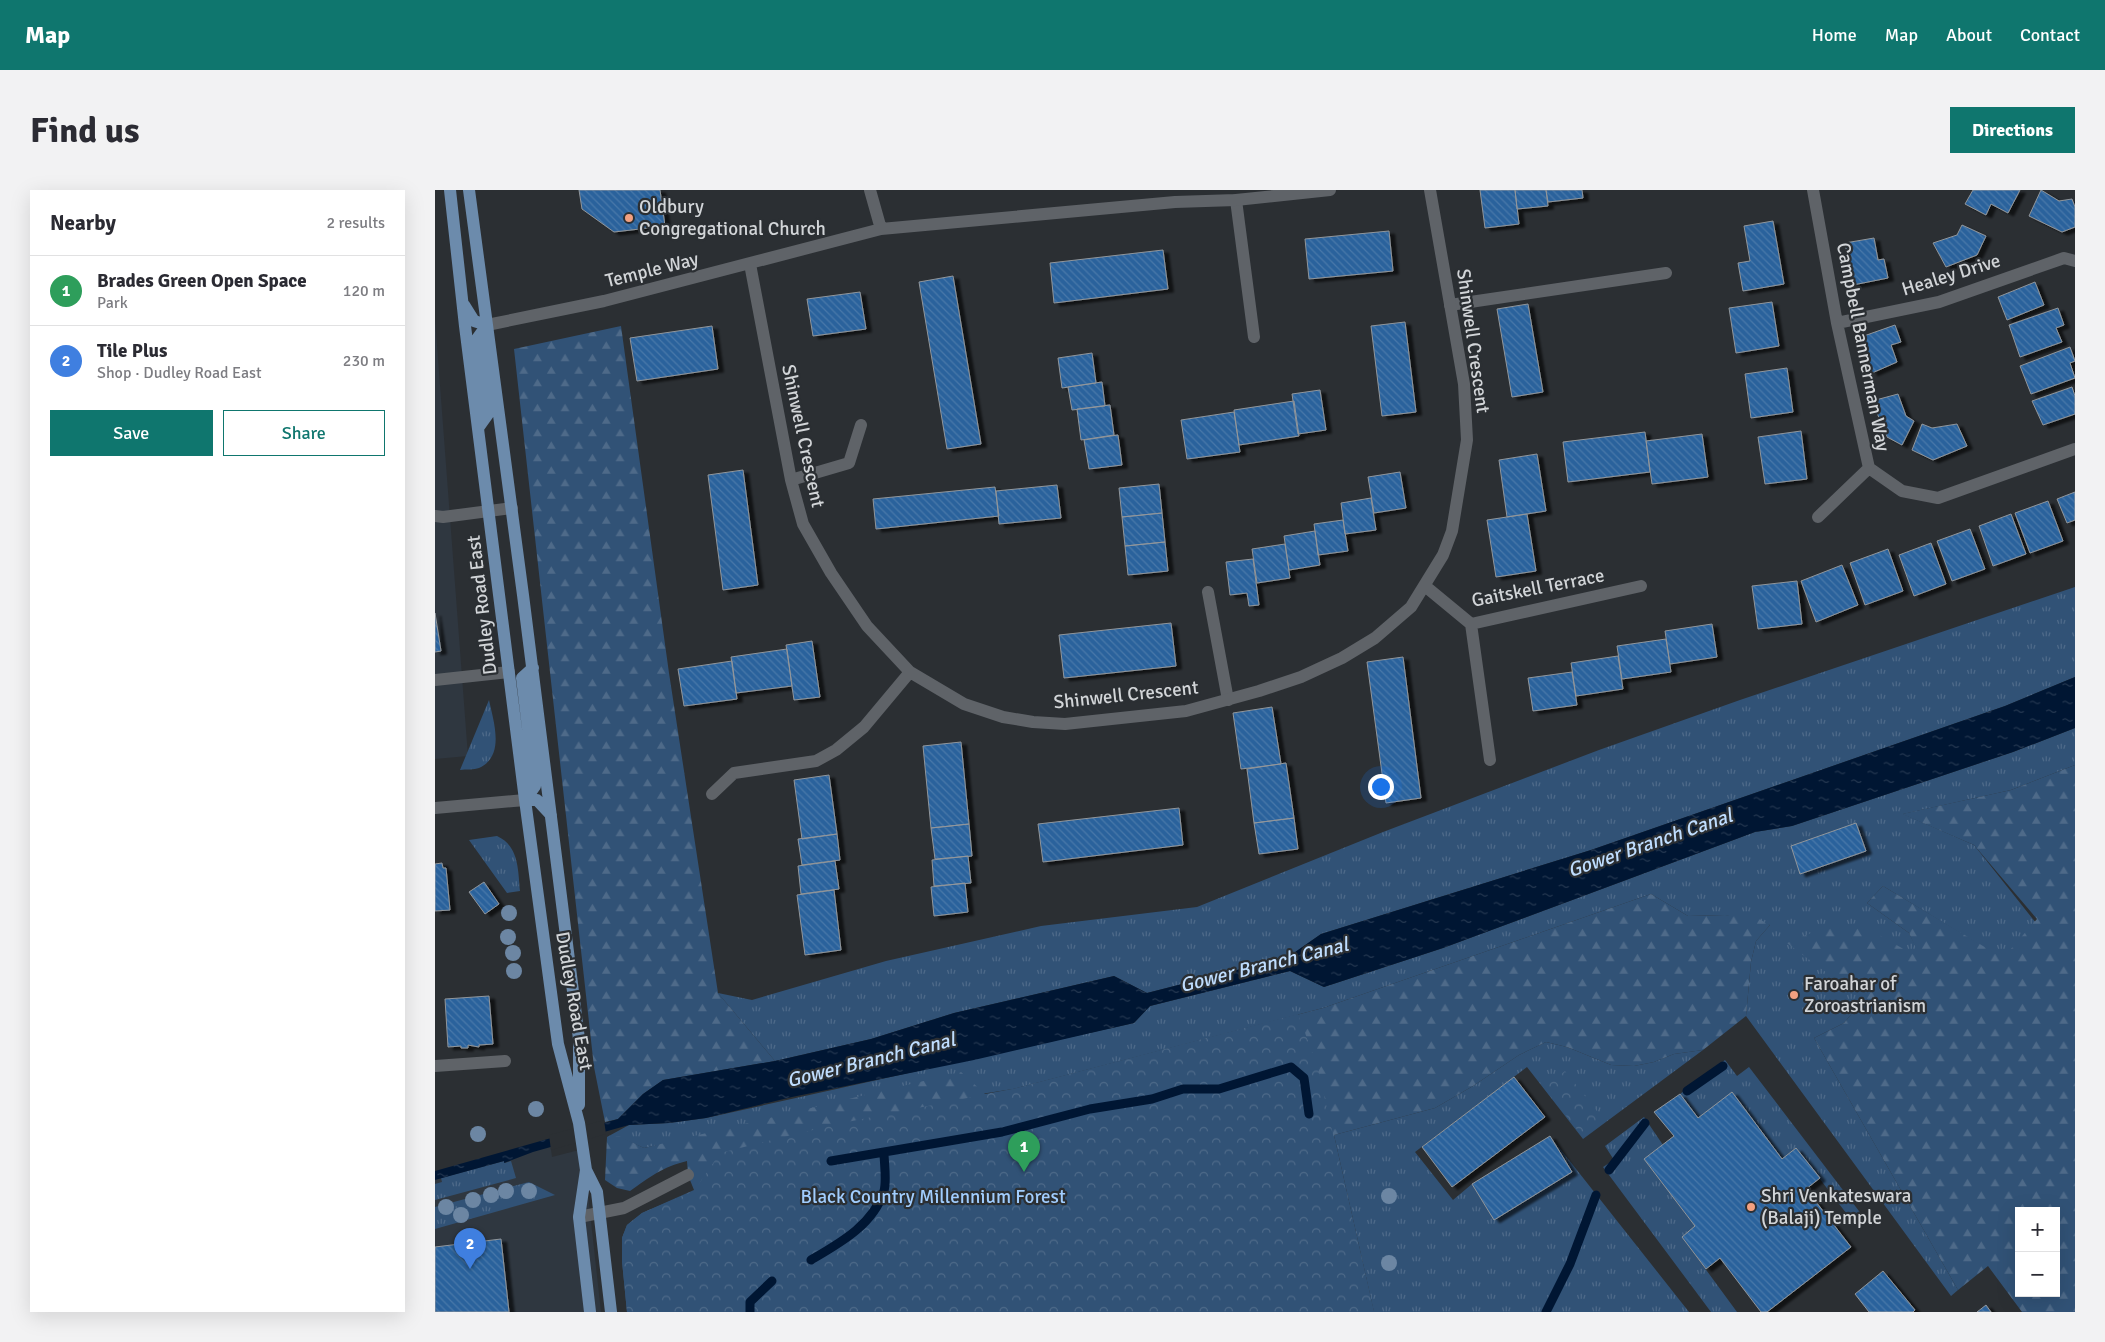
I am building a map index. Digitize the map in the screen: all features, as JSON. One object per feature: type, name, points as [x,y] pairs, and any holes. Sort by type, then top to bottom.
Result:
[{"type":"main road","name":"Dudley Road East","points":[[450,190],[462,303],[558,1044],[579,1123]]},
{"type":"main road","name":"Dudley Road East","points":[[469,190],[533,668],[579,1040],[579,1123]]},
{"type":"main road","points":[[462,303],[474,321],[487,325],[477,339],[488,414],[478,428]]},
{"type":"main road","points":[[525,800],[535,786],[523,678],[533,668]]},
{"type":"main road","points":[[525,800],[537,800],[551,815]]},
{"type":"main road","points":[[579,1123],[586,1170],[579,1217],[590,1312]]},
{"type":"main road","points":[[586,1170],[597,1192],[611,1312]]},
{"type":"street","points":[[870,190],[881,229]]},
{"type":"street","name":"Temple Way","points":[[487,325],[604,302],[881,229],[1174,196],[1236,200],[1331,190]]},
{"type":"street","name":"Shinwell Crescent","points":[[750,264],[791,480],[803,524],[831,573],[867,626],[910,672],[964,704],[1003,717],[1033,722],[1065,724],[1186,711],[1229,700],[1301,677],[1342,658],[1375,638],[1411,607],[1443,555],[1451,531],[1467,440],[1464,384],[1429,190]]},
{"type":"street","name":"Campbell Bannerman Way","points":[[1813,190],[1837,323],[1869,468],[1902,491],[1938,498],[2075,449]]},
{"type":"street","points":[[1236,200],[1254,337]]},
{"type":"street","name":"Healey Drive","points":[[1837,323],[1939,302],[2064,258],[2075,261]]},
{"type":"street","points":[[1450,305],[1666,272]]},
{"type":"street","points":[[791,480],[849,463],[861,425]]},
{"type":"street","points":[[1818,517],[1869,468]]},
{"type":"street","points":[[435,516],[443,517],[512,508]]},
{"type":"street","name":"Gaitskell Terrace","points":[[1425,586],[1471,624],[1641,586]]},
{"type":"street","points":[[1208,592],[1229,700]]},
{"type":"street","points":[[1471,624],[1490,760]]},
{"type":"street","points":[[435,680],[509,672]]},
{"type":"street","points":[[712,794],[734,773],[816,762],[836,750],[864,727],[910,672]]},
{"type":"street","points":[[435,808],[525,800]]},
{"type":"street","points":[[435,1066],[505,1061]]},
{"type":"street","points":[[579,1217],[625,1208],[688,1176]]},
{"type":"shaded area","points":[[435,319],[468,756],[435,759]]},
{"type":"shaded area","points":[[550,1142],[552,1157],[583,1149],[601,1312],[435,1312],[435,1174]]},
{"type":"green space","points":[[621,326],[669,673],[718,993],[775,1061],[663,1080],[643,1094],[618,1119],[605,1122],[594,1067],[514,349]]},
{"type":"green space","points":[[2075,587],[2075,677],[2005,706],[1591,850],[1321,934],[1288,957],[1147,993],[1114,976],[954,1013],[871,1039],[775,1061],[718,993],[752,1000],[886,961],[1041,926],[1197,907],[1383,832],[1599,750],[1740,700]]},
{"type":"green space","points":[[489,700],[496,737],[493,755],[479,768],[460,770]]},
{"type":"green space","points":[[2075,728],[2075,765],[2011,790],[1903,814],[1974,845],[2036,923],[2003,959],[1883,886],[1867,903],[1909,933],[1924,962],[1863,1000],[1844,1023],[1814,1038],[1958,1290],[1951,1296],[1746,1016],[1751,962],[1756,941],[1770,925],[1725,915],[1688,916],[1651,894],[1323,1008],[1013,1089],[644,1148],[619,1137],[607,1137],[629,1125],[669,1123],[706,1118],[1134,1023],[1150,1006],[1290,971],[1324,987],[1443,948],[1755,832],[1792,826],[2013,752]]},
{"type":"green space","points":[[2075,765],[2075,1312],[2022,1312],[1988,1266],[1958,1290],[1814,1038],[1844,1023],[1863,1000],[1787,943],[1818,930],[1858,923],[1921,959],[1909,933],[1867,903],[1883,886],[2003,958],[2037,919],[1974,845],[1902,814],[2011,790]]},
{"type":"green space","points":[[497,836],[510,846],[516,859],[520,891],[507,893],[469,840]]},
{"type":"green space","name":"Black Country Millennium Forest","points":[[1651,894],[1688,916],[1725,915],[1757,918],[1770,925],[1756,941],[1751,962],[1746,1016],[1703,1050],[1674,1054],[1654,1062],[1634,1066],[1611,1065],[1567,1047],[1546,1042],[1519,1055],[1473,1086],[1435,1108],[1334,1135],[1374,1312],[627,1312],[622,1261],[622,1238],[627,1225],[642,1213],[694,1190],[688,1175],[687,1161],[663,1169],[630,1191],[617,1188],[605,1180],[607,1137],[619,1136],[644,1148],[961,1072],[985,1094],[1013,1089],[1323,1008]]},
{"type":"green space","name":"Black Country Millennium Forest","points":[[1298,1014],[1317,1065],[1374,1312],[627,1312],[622,1261],[622,1238],[627,1225],[642,1213],[694,1191],[720,1153],[837,1124],[1013,1089]]},
{"type":"green space","points":[[1546,1042],[1567,1047],[1611,1065],[1634,1066],[1654,1062],[1674,1054],[1703,1050],[1583,1139],[1527,1067],[1415,1152],[1453,1200],[1472,1184],[1494,1220],[1572,1172],[1550,1136],[1689,1312],[1374,1312],[1334,1135],[1435,1108],[1473,1086],[1519,1055]]},
{"type":"green space","points":[[1725,1060],[1737,1076],[1749,1067],[1862,1215],[1853,1222],[1796,1148],[1782,1159],[1732,1093],[1698,1118],[1680,1094]]},
{"type":"green space","points":[[1565,1071],[1604,1120],[1583,1137],[1543,1087]]},
{"type":"green space","points":[[1644,1117],[1663,1145],[1644,1159],[1695,1226],[1682,1237],[1737,1312],[1711,1312],[1603,1167],[1614,1160],[1605,1146]]},
{"type":"green space","points":[[504,1161],[505,1163],[511,1161],[516,1178],[435,1200],[435,1184],[442,1182],[441,1178]]},
{"type":"green space","points":[[529,1182],[555,1195],[435,1229],[435,1207]]},
{"type":"water","name":"Gower Branch Canal","points":[[2075,677],[2075,728],[2013,752],[1792,826],[1755,832],[1443,948],[1324,987],[1290,971],[1150,1006],[1134,1023],[974,1060],[792,1097],[706,1118],[669,1123],[629,1125],[533,1152],[504,1163],[504,1161],[435,1180],[435,1171],[618,1119],[643,1094],[663,1080],[775,1061],[871,1039],[954,1013],[1114,976],[1147,993],[1288,957],[1321,934],[1591,850],[2005,706]]},
{"type":"pier","points":[[604,1120],[606,1134],[551,1150],[549,1135]]},
{"type":"building","name":"Oldbury Congregational Church","points":[[579,190],[660,190],[665,226],[614,232],[582,209]]},
{"type":"building","points":[[1480,190],[1515,190],[1519,224],[1485,228]]},
{"type":"building","points":[[1515,190],[1546,190],[1548,206],[1517,209]]},
{"type":"building","points":[[1546,190],[1582,190],[1583,198],[1548,202]]},
{"type":"building","points":[[1973,190],[2020,190],[2008,213],[1991,204],[1986,215],[1965,204]]},
{"type":"building","points":[[2041,190],[2059,201],[2072,199],[2075,207],[2075,227],[2062,232],[2029,216]]},
{"type":"building","points":[[1773,221],[1784,284],[1743,291],[1738,263],[1750,261],[1744,226]]},
{"type":"building","points":[[1962,225],[1986,236],[1977,255],[1946,267],[1933,243],[1957,235]]},
{"type":"building","points":[[1389,231],[1393,271],[1309,279],[1305,239]]},
{"type":"building","points":[[1874,238],[1878,260],[1884,259],[1888,278],[1853,285],[1845,243]]},
{"type":"building","points":[[1163,250],[1168,289],[1054,303],[1050,263]]},
{"type":"building","points":[[953,276],[981,444],[947,449],[919,282]]},
{"type":"building","points":[[2035,282],[2044,305],[2007,320],[1998,297]]},
{"type":"building","points":[[860,292],[866,329],[813,336],[807,299]]},
{"type":"building","points":[[1772,302],[1779,346],[1736,353],[1729,308]]},
{"type":"building","points":[[1528,304],[1543,392],[1512,397],[1497,309]]},
{"type":"building","points":[[2058,308],[2064,325],[2056,328],[2062,342],[2020,357],[2009,325]]},
{"type":"building","points":[[1405,322],[1416,412],[1382,416],[1371,326]]},
{"type":"building","points":[[1895,325],[1901,342],[1891,345],[1897,362],[1872,373],[1861,337]]},
{"type":"building","points":[[712,326],[718,369],[637,381],[630,338]]},
{"type":"building","points":[[2070,347],[2075,361],[2070,363],[2075,378],[2031,394],[2020,366]]},
{"type":"building","points":[[1092,353],[1096,383],[1062,388],[1058,358]]},
{"type":"building","points":[[1787,368],[1793,412],[1751,418],[1745,374]]},
{"type":"building","points":[[1102,382],[1105,406],[1072,410],[1068,387]]},
{"type":"building","points":[[2072,387],[2075,396],[2075,414],[2043,425],[2032,401]]},
{"type":"building","points":[[1320,390],[1326,430],[1298,434],[1292,394]]},
{"type":"building","points":[[1898,394],[1906,416],[1914,421],[1902,445],[1887,437],[1872,401]]},
{"type":"building","points":[[1294,401],[1299,436],[1239,445],[1234,410]]},
{"type":"building","points":[[1110,405],[1114,435],[1081,440],[1077,409]]},
{"type":"building","points":[[1234,412],[1240,452],[1187,459],[1181,420]]},
{"type":"building","points":[[1922,424],[1932,428],[1957,424],[1967,446],[1933,460],[1912,450]]},
{"type":"building","points":[[1801,431],[1807,479],[1765,484],[1758,437]]},
{"type":"building","points":[[1645,432],[1650,472],[1568,482],[1563,442]]},
{"type":"building","points":[[1702,434],[1708,477],[1652,484],[1646,441]]},
{"type":"building","points":[[1118,435],[1122,465],[1089,469],[1084,440]]},
{"type":"building","points":[[1537,454],[1546,511],[1507,517],[1499,460]]},
{"type":"building","points":[[743,470],[758,585],[723,590],[708,475]]},
{"type":"building","points":[[1400,472],[1406,508],[1374,513],[1368,477]]},
{"type":"building","points":[[1159,484],[1162,513],[1122,517],[1119,488]]},
{"type":"building","points":[[1057,485],[1061,518],[999,524],[996,491]]},
{"type":"building","points":[[995,487],[999,516],[876,529],[873,499]]},
{"type":"building","points":[[2075,492],[2075,520],[2067,523],[2057,499]]},
{"type":"building","points":[[1371,498],[1376,530],[1345,534],[1341,503]]},
{"type":"building","points":[[2048,501],[2063,541],[2030,553],[2015,513]]},
{"type":"building","points":[[1162,513],[1165,542],[1125,546],[1122,517]]},
{"type":"building","points":[[1527,514],[1536,571],[1496,577],[1487,520]]},
{"type":"building","points":[[2011,514],[2026,554],[1993,566],[1979,526]]},
{"type":"building","points":[[1343,520],[1348,551],[1318,555],[1314,524]]},
{"type":"building","points":[[1970,529],[1985,569],[1952,581],[1937,541]]},
{"type":"building","points":[[1315,531],[1320,565],[1289,570],[1284,536]]},
{"type":"building","points":[[1165,542],[1168,571],[1128,575],[1125,546]]},
{"type":"building","points":[[1931,543],[1946,584],[1914,596],[1899,555]]},
{"type":"building","points":[[1285,544],[1290,578],[1257,583],[1252,549]]},
{"type":"building","points":[[1888,549],[1903,591],[1865,605],[1850,563]]},
{"type":"building","points":[[1253,559],[1259,605],[1249,606],[1247,593],[1230,595],[1226,562]]},
{"type":"building","points":[[1842,565],[1858,605],[1816,622],[1801,581]]},
{"type":"building","points":[[1797,581],[1802,624],[1758,629],[1752,586]]},
{"type":"building","points":[[435,613],[441,651],[435,652]]},
{"type":"building","points":[[1171,623],[1176,666],[1064,678],[1059,635]]},
{"type":"building","points":[[1712,624],[1717,657],[1670,664],[1665,631]]},
{"type":"building","points":[[1666,639],[1671,672],[1622,679],[1617,646]]},
{"type":"building","points":[[812,641],[820,697],[794,700],[786,645]]},
{"type":"building","points":[[787,649],[792,686],[736,693],[731,657]]},
{"type":"building","points":[[1618,656],[1623,689],[1576,696],[1571,663]]},
{"type":"building","points":[[1403,657],[1421,798],[1386,803],[1367,662]]},
{"type":"building","points":[[732,661],[737,699],[684,706],[678,669]]},
{"type":"building","points":[[1572,672],[1577,705],[1533,711],[1528,678]]},
{"type":"building","points":[[1272,707],[1281,764],[1241,769],[1233,713]]},
{"type":"building","points":[[961,742],[969,824],[931,828],[923,746]]},
{"type":"building","points":[[1286,763],[1294,818],[1254,823],[1247,769]]},
{"type":"building","points":[[829,775],[837,834],[802,839],[794,780]]},
{"type":"building","points":[[1179,808],[1183,845],[1043,862],[1038,824]]},
{"type":"building","points":[[1294,818],[1298,849],[1259,854],[1254,823]]},
{"type":"building","points":[[1856,823],[1866,851],[1800,874],[1791,846]]},
{"type":"building","points":[[969,824],[972,856],[935,859],[931,828]]},
{"type":"building","points":[[837,834],[840,860],[802,865],[798,839]]},
{"type":"building","points":[[968,856],[971,883],[934,886],[932,860]]},
{"type":"building","points":[[835,861],[839,889],[801,894],[798,866]]},
{"type":"building","points":[[442,863],[443,868],[446,868],[450,910],[435,911],[435,864]]},
{"type":"building","points":[[484,882],[499,904],[485,914],[469,892]]},
{"type":"building","points":[[965,883],[968,912],[934,916],[931,887]]},
{"type":"building","points":[[834,890],[841,950],[805,955],[797,895]]},
{"type":"building","points":[[489,996],[493,1044],[479,1045],[479,1047],[468,1045],[468,1048],[461,1048],[461,1046],[448,1047],[445,999]]},
{"type":"building","points":[[1514,1077],[1545,1117],[1452,1187],[1422,1147]]},
{"type":"building","name":"Shri Venkateswara (Balaji) Temple","points":[[1732,1092],[1782,1159],[1796,1148],[1820,1178],[1806,1189],[1851,1247],[1767,1312],[1761,1312],[1720,1258],[1706,1269],[1682,1237],[1695,1226],[1644,1159],[1674,1136],[1654,1112],[1680,1094],[1698,1118]]},
{"type":"building","points":[[1550,1136],[1572,1172],[1494,1220],[1472,1184]]},
{"type":"building","points":[[501,1239],[509,1312],[435,1312],[435,1247]]},
{"type":"building","points":[[1883,1271],[1915,1310],[1913,1312],[1869,1312],[1855,1294]]},
{"type":"building","points":[[1986,1305],[1991,1312],[1977,1312]]},
{"type":"waterway","points":[[1687,1091],[1723,1066]]},
{"type":"waterway","points":[[831,1161],[1002,1132],[1090,1109],[1152,1099],[1183,1089],[1219,1089],[1291,1067],[1304,1078],[1309,1114]]},
{"type":"waterway","points":[[1609,1170],[1645,1123]]},
{"type":"waterway","points":[[811,1260],[844,1240],[872,1214],[879,1203],[885,1187],[884,1152]]},
{"type":"waterway","points":[[1546,1312],[1570,1264],[1596,1195]]},
{"type":"waterway","points":[[750,1312],[750,1302],[772,1281]]},
{"type":"place","name":"Oldbury Congregational Church","points":[[629,218]]},
{"type":"place","name":"Faroahar of Zoroastrianism","points":[[1794,995]]},
{"type":"place","name":"Brades Green Open Space","points":[[1024,1172]]},
{"type":"place","name":"Shri Venkateswara (Balaji) Temple","points":[[1751,1207]]},
{"type":"place","name":"Tile Plus","points":[[470,1269]]}]
